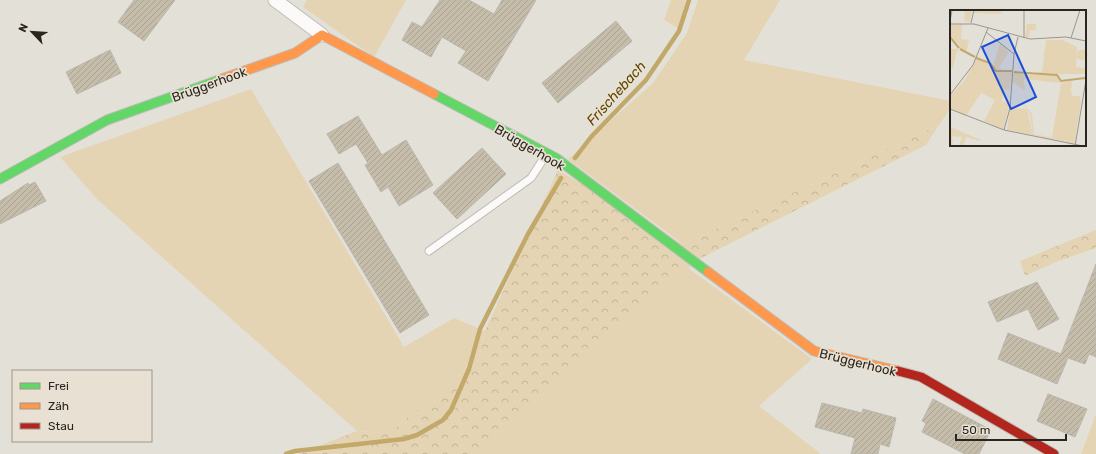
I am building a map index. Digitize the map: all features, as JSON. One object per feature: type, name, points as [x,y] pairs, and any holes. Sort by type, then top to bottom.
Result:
[{"type":"street","points":[[275,0],[322,35]]},
{"type":"street","name":"Brüggerhook","points":[[0,179],[107,120],[295,53],[322,35],[556,158],[814,351],[921,377],[1054,454]]},
{"type":"lane","points":[[429,251],[531,178],[547,154]]},
{"type":"green space","points":[[307,0],[406,0],[374,57],[303,7]]},
{"type":"green space","points":[[671,0],[686,0],[678,28],[664,20]]},
{"type":"green space","points":[[698,0],[780,0],[744,60],[950,101],[950,109],[939,125],[683,244],[568,159],[653,83],[687,33]]},
{"type":"green space","points":[[251,89],[404,347],[454,318],[485,331],[478,361],[389,433],[357,431],[97,199],[60,157]]},
{"type":"green space","points":[[939,125],[926,145],[699,259],[475,454],[298,454],[357,431],[389,433],[478,361],[485,331],[558,170],[683,244]]},
{"type":"green space","points":[[1096,230],[1096,248],[1056,262],[1025,276],[1020,261]]},
{"type":"green space","points":[[688,268],[812,359],[759,406],[821,454],[475,454]]},
{"type":"green space","points":[[1096,414],[1096,454],[1081,454]]},
{"type":"building","points":[[134,0],[175,0],[144,41],[118,22]]},
{"type":"building","points":[[440,0],[469,0],[494,14],[502,0],[536,0],[488,81],[458,63],[466,51],[442,37],[431,57],[402,40],[412,22],[422,27]]},
{"type":"building","points":[[616,21],[632,41],[558,103],[542,83]]},
{"type":"building","points":[[110,50],[121,73],[77,94],[66,72]]},
{"type":"building","points":[[358,116],[382,155],[406,140],[433,185],[399,206],[388,187],[381,192],[365,165],[368,163],[356,144],[339,154],[327,134]]},
{"type":"building","points":[[482,148],[506,174],[457,219],[433,193]]},
{"type":"building","points":[[338,163],[429,315],[400,333],[309,181]]},
{"type":"building","points":[[35,182],[46,201],[0,224],[0,201],[28,183],[29,185]]},
{"type":"building","points":[[1096,264],[1096,357],[1089,354],[1085,364],[1068,358],[1057,384],[998,359],[1008,333],[1061,354]]},
{"type":"building","points":[[1037,282],[1059,319],[1038,330],[1028,309],[997,322],[988,302]]},
{"type":"building","points":[[1048,394],[1087,409],[1075,437],[1037,421]]},
{"type":"building","points":[[933,399],[991,430],[979,454],[965,454],[922,432],[926,423],[922,421]]},
{"type":"building","points":[[822,403],[862,413],[863,409],[896,418],[889,447],[880,444],[878,454],[851,454],[855,438],[815,427]]},
{"type":"waterway","name":"Frischebach","points":[[575,158],[591,137],[646,80],[679,31],[689,0]]},
{"type":"waterway","points":[[286,454],[295,451],[404,439],[417,435],[443,420],[451,410],[469,369],[480,329],[528,234],[561,178]]},
{"type":"traffic: fast","points":[[0,179],[107,120],[219,80]]},
{"type":"traffic: fast","points":[[434,94],[556,158],[708,272]]},
{"type":"traffic: slow","points":[[219,80],[295,53],[322,35],[434,94]]},
{"type":"traffic: slow","points":[[708,272],[814,351],[898,371]]},
{"type":"traffic: jam","points":[[898,371],[921,377],[1054,454]]}]
